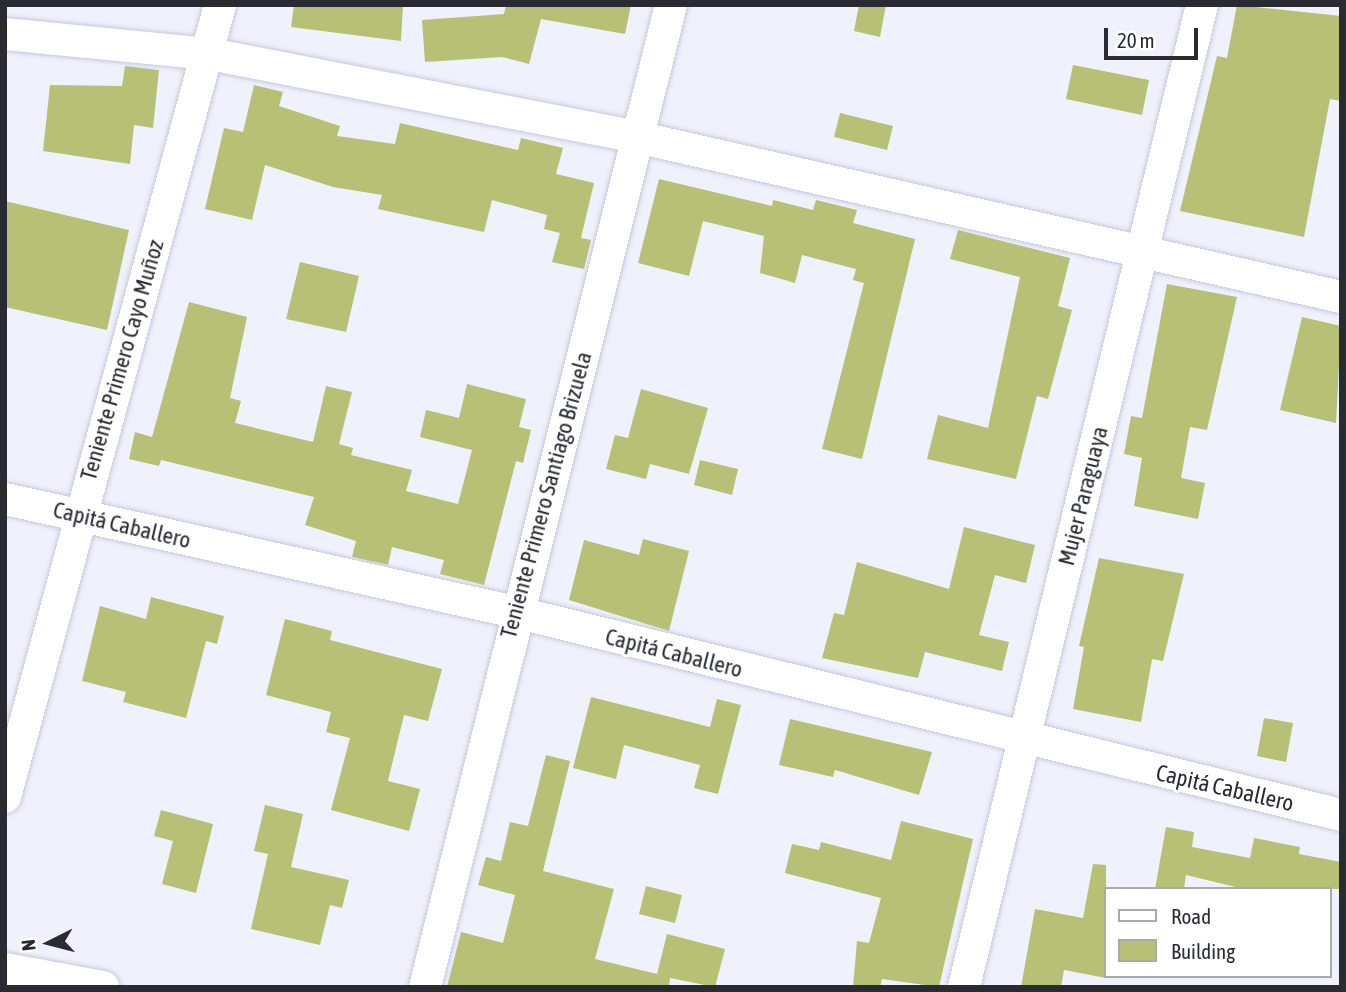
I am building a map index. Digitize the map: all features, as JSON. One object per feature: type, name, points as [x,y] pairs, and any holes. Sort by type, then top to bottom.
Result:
[{"type":"street","name":"Teniente Primero Cayo Muñoz","points":[[5,796],[77,515],[209,54],[220,5]]},
{"type":"street","name":"Teniente Primero Santiago Brizuela","points":[[425,987],[515,612],[641,138],[671,5]]},
{"type":"street","name":"Mujer Paraguaya","points":[[964,987],[1021,741],[1144,257],[1202,5]]},
{"type":"street","points":[[5,34],[209,54],[641,138],[1144,257],[1341,297]]},
{"type":"street","name":"Capitá Caballero","points":[[5,499],[515,612],[1021,741],[1341,815]]},
{"type":"street","points":[[5,969],[103,987]]},
{"type":"building","points":[[294,5],[403,5],[401,41],[291,27]]},
{"type":"building","points":[[506,5],[631,5],[625,34],[541,19],[529,64],[502,57],[425,62],[422,20],[504,14]]},
{"type":"building","points":[[859,5],[886,5],[880,37],[854,31]]},
{"type":"building","points":[[1237,5],[1341,16],[1341,101],[1330,99],[1304,237],[1180,211],[1217,56],[1227,58]]},
{"type":"building","points":[[1073,65],[1149,80],[1142,115],[1066,99]]},
{"type":"building","points":[[125,66],[159,70],[153,128],[134,125],[130,164],[43,151],[50,85],[122,86]]},
{"type":"building","points":[[254,85],[283,92],[279,106],[340,126],[337,136],[395,144],[400,123],[518,150],[521,138],[563,148],[556,174],[594,183],[581,238],[591,240],[584,269],[552,262],[560,233],[544,229],[547,215],[492,200],[484,232],[378,209],[382,195],[333,187],[265,165],[252,220],[205,209],[224,128],[243,132]]},
{"type":"building","points":[[840,113],[893,126],[887,150],[834,137]]},
{"type":"building","points":[[659,179],[772,206],[773,200],[813,210],[816,200],[857,210],[853,223],[915,239],[862,459],[822,449],[864,283],[853,280],[856,269],[802,255],[795,283],[760,273],[764,236],[703,221],[689,276],[638,263]]},
{"type":"building","points":[[5,201],[129,230],[107,330],[5,307]]},
{"type":"building","points":[[958,230],[1070,258],[1058,306],[1072,310],[1048,399],[1037,396],[1016,479],[927,459],[938,415],[988,428],[1020,277],[950,259]]},
{"type":"building","points":[[300,262],[359,276],[346,332],[286,319]]},
{"type":"building","points":[[1167,284],[1237,297],[1207,430],[1190,427],[1181,478],[1205,483],[1198,519],[1134,506],[1142,458],[1124,454],[1131,416],[1142,418]]},
{"type":"building","points":[[189,302],[247,317],[230,398],[241,401],[235,423],[313,442],[326,386],[352,392],[339,444],[353,448],[351,455],[412,470],[406,491],[458,504],[472,450],[420,437],[426,410],[459,418],[467,384],[526,399],[519,427],[531,430],[523,463],[516,461],[484,585],[440,574],[444,560],[392,547],[388,565],[352,557],[356,541],[305,525],[314,497],[161,460],[159,466],[129,459],[135,432],[152,437]]},
{"type":"building","points":[[1302,317],[1341,326],[1336,423],[1280,410]]},
{"type":"building","points":[[641,389],[708,408],[689,474],[650,464],[646,479],[606,469],[615,435],[628,438]]},
{"type":"building","points":[[700,460],[738,469],[732,495],[694,485]]},
{"type":"building","points":[[964,527],[1035,545],[1026,583],[995,575],[979,635],[1009,642],[1002,671],[925,652],[918,678],[822,658],[834,613],[844,615],[857,562],[949,589]]},
{"type":"building","points":[[643,539],[689,551],[669,631],[569,600],[584,540],[639,555]]},
{"type":"building","points":[[1099,558],[1184,574],[1163,661],[1152,659],[1141,722],[1073,709],[1084,647],[1079,646]]},
{"type":"building","points":[[151,597],[224,616],[217,644],[206,641],[186,718],[123,702],[126,692],[82,681],[100,606],[146,619]]},
{"type":"building","points":[[285,619],[332,631],[330,640],[442,669],[428,721],[404,715],[388,781],[420,789],[409,831],[331,810],[350,738],[326,732],[331,712],[266,695]]},
{"type":"building","points":[[591,697],[710,727],[717,699],[741,705],[718,794],[694,788],[700,765],[624,745],[616,779],[573,768]]},
{"type":"building","points":[[1264,718],[1293,723],[1286,762],[1257,756]]},
{"type":"building","points":[[790,719],[932,752],[919,795],[835,770],[833,777],[779,765]]},
{"type":"building","points":[[546,755],[570,761],[543,871],[614,889],[595,959],[657,974],[667,934],[725,949],[715,987],[670,978],[669,987],[447,987],[461,932],[503,943],[515,895],[478,885],[486,857],[501,861],[510,822],[528,826]]},
{"type":"building","points":[[265,805],[303,814],[291,867],[349,880],[342,908],[330,905],[320,945],[251,929],[268,854],[254,851]]},
{"type":"building","points":[[161,810],[213,824],[196,893],[162,884],[173,841],[154,836]]},
{"type":"building","points":[[901,821],[973,839],[939,987],[882,979],[880,987],[853,987],[857,941],[869,943],[881,898],[785,873],[792,844],[819,850],[821,842],[891,860]]},
{"type":"building","points":[[1166,827],[1194,832],[1192,847],[1250,858],[1254,838],[1300,847],[1299,854],[1341,862],[1341,889],[1236,887],[1186,875],[1184,887],[1155,887]]},
{"type":"building","points":[[1093,864],[1106,865],[1104,978],[1064,970],[1061,987],[1021,987],[1035,909],[1083,918]]},
{"type":"building","points":[[646,886],[682,895],[675,923],[639,914]]}]
